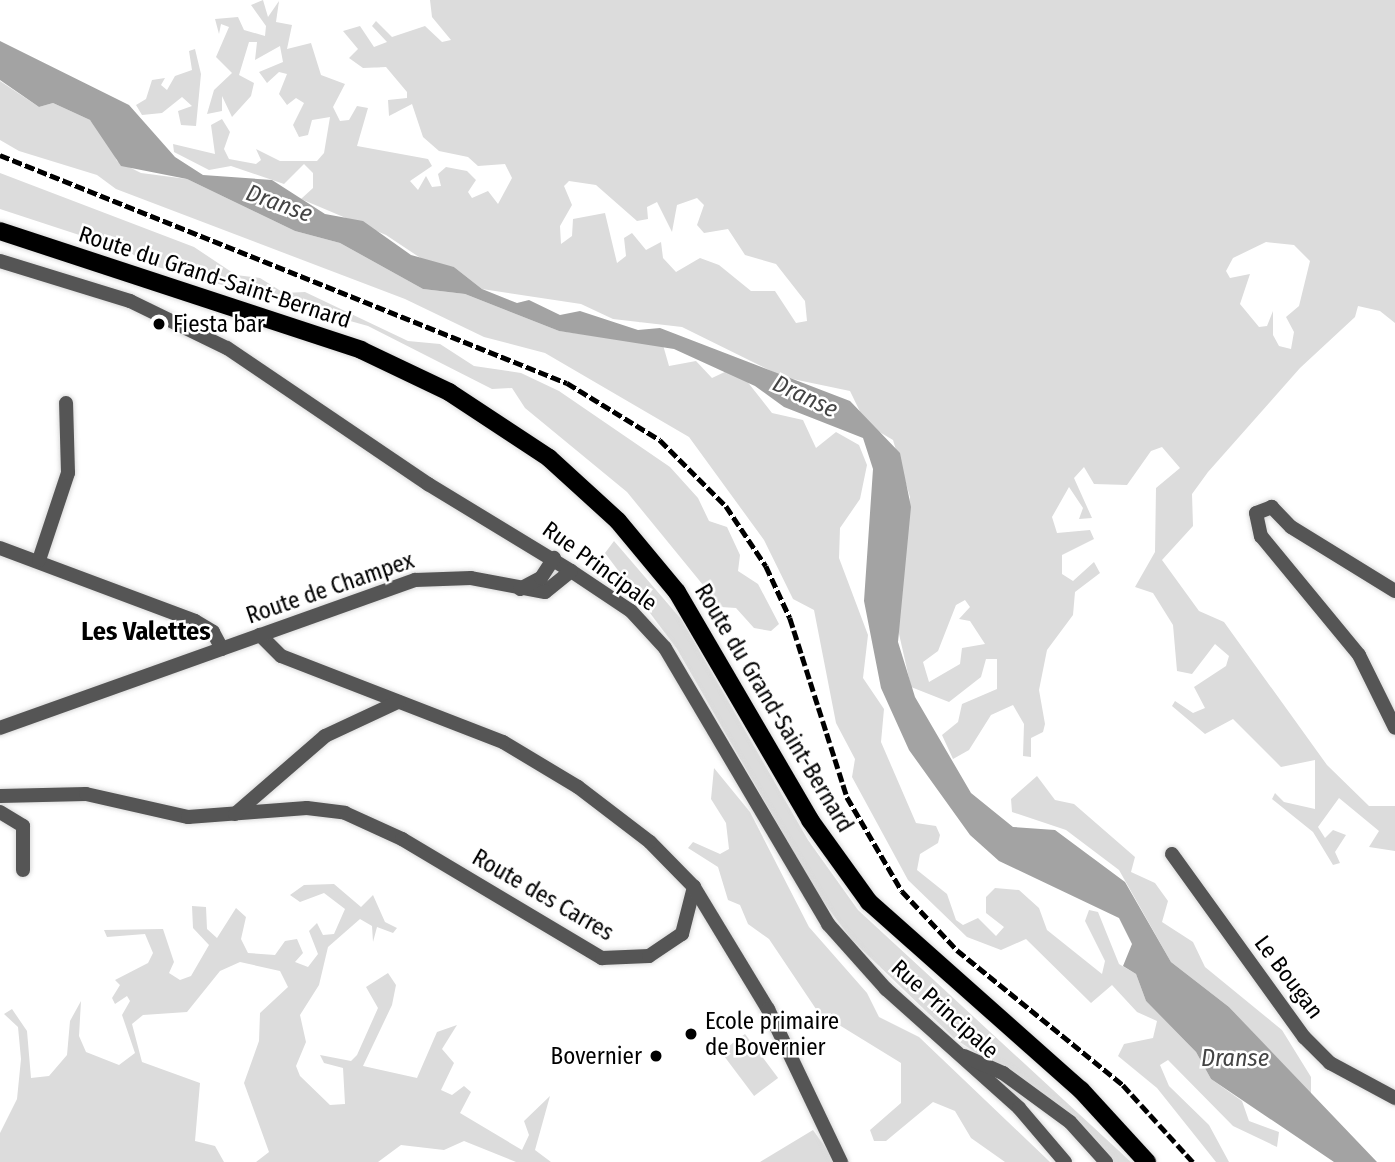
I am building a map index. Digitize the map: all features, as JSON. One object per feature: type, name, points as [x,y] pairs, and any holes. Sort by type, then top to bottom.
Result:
[{"type":"main road","name":"Route du Grand-Saint-Bernard","points":[[0,231],[361,350],[449,392],[549,458],[618,521],[677,592],[810,820],[869,902],[1081,1090],[1147,1162]]},
{"type":"street","name":"Rue Principale","points":[[0,261],[130,301],[227,348],[428,484],[554,558],[631,611],[661,642],[828,923],[886,989],[1019,1108],[1065,1162]]},
{"type":"street","points":[[39,560],[68,473],[66,402]]},
{"type":"street","points":[[1395,591],[1291,527],[1272,507],[1257,510],[1258,531],[1354,647],[1395,728]]},
{"type":"street","points":[[0,548],[39,560],[203,625],[222,649]]},
{"type":"street","points":[[520,589],[541,578],[554,558]]},
{"type":"street","name":"Route de Champex","points":[[0,728],[427,578],[471,578],[520,589],[550,591],[571,571]]},
{"type":"street","points":[[260,635],[281,656],[503,741],[578,788],[650,842],[694,887],[768,1009],[841,1162]]},
{"type":"street","points":[[235,814],[326,736],[398,702]]},
{"type":"street","name":"Route des Carres","points":[[0,796],[79,794],[188,817],[307,808],[358,817],[567,939],[619,962],[649,956],[677,941],[694,887]]},
{"type":"street","points":[[0,812],[23,825],[23,870]]},
{"type":"street","name":"Le Bougan","points":[[1172,854],[1304,1037],[1329,1063],[1395,1098]]},
{"type":"street","points":[[960,1055],[1003,1073],[1086,1134],[1107,1162]]},
{"type":"shaded area","points":[[263,0],[268,17],[279,1],[276,22],[292,25],[287,49],[311,43],[321,75],[345,84],[333,107],[340,121],[349,120],[357,106],[368,108],[357,146],[428,159],[432,166],[410,181],[418,190],[426,176],[432,187],[441,186],[438,174],[446,167],[467,171],[476,180],[468,192],[472,198],[488,191],[498,204],[512,178],[505,164],[478,166],[468,157],[439,151],[423,137],[412,104],[389,116],[388,100],[407,98],[407,92],[386,67],[363,68],[349,58],[358,49],[343,31],[360,26],[374,47],[387,42],[372,26],[376,21],[392,37],[425,26],[442,42],[451,40],[432,17],[430,0],[1395,0],[1395,323],[1380,311],[1358,306],[1355,317],[1300,368],[1208,472],[1192,494],[1193,526],[1162,560],[1199,611],[1224,622],[1327,765],[1369,806],[1395,806],[1395,851],[1369,847],[1379,831],[1339,798],[1318,827],[1325,838],[1333,830],[1346,835],[1335,852],[1340,863],[1333,865],[1313,832],[1272,799],[1275,793],[1284,802],[1315,809],[1315,760],[1281,767],[1233,719],[1205,734],[1172,706],[1175,701],[1193,713],[1205,708],[1194,687],[1226,666],[1229,656],[1215,644],[1192,674],[1177,671],[1173,625],[1153,593],[1135,587],[1155,552],[1156,488],[1180,468],[1162,447],[1151,451],[1127,485],[1094,484],[1084,467],[1074,478],[1092,518],[1079,519],[1083,508],[1069,487],[1052,517],[1057,533],[1090,530],[1094,539],[1062,555],[1062,574],[1073,581],[1094,562],[1100,573],[1075,592],[1073,615],[1047,650],[1039,690],[1045,724],[1043,732],[1031,738],[1031,757],[1023,756],[1024,724],[1013,705],[991,715],[969,750],[953,759],[942,735],[958,722],[962,704],[997,689],[997,659],[986,659],[981,677],[949,702],[911,687],[897,625],[910,497],[893,440],[866,424],[850,391],[783,377],[682,327],[613,319],[581,304],[482,289],[454,267],[428,263],[386,235],[301,199],[313,188],[313,173],[304,164],[284,184],[231,166],[209,170],[174,152],[173,144],[215,154],[211,125],[222,119],[230,132],[224,149],[229,159],[256,164],[261,160],[256,149],[280,161],[317,161],[324,153],[330,117],[312,120],[308,135],[299,137],[293,125],[304,103],[296,98],[287,105],[279,94],[287,74],[279,72],[267,83],[259,72],[283,62],[280,46],[255,60],[257,42],[249,42],[239,75],[254,83],[251,96],[232,117],[222,96],[222,111],[207,114],[214,90],[232,73],[216,57],[229,27],[221,24],[219,34],[215,19],[238,17],[244,30],[265,36],[266,26],[251,5]],"holes":[[[569,181],[596,185],[637,221],[648,219],[647,207],[657,202],[672,232],[677,205],[697,198],[704,205],[697,225],[704,233],[728,229],[745,255],[776,264],[805,301],[807,321],[796,323],[775,291],[751,291],[719,265],[700,258],[676,272],[663,258],[661,242],[646,250],[632,233],[624,238],[626,256],[617,263],[605,213],[573,219],[572,236],[561,244],[560,226],[572,205],[564,186]],[[1266,242],[1294,245],[1310,261],[1299,306],[1286,317],[1294,332],[1291,349],[1279,346],[1273,335],[1273,311],[1267,326],[1259,327],[1240,304],[1250,274],[1230,278],[1226,271],[1233,258]],[[965,600],[970,607],[959,619],[970,621],[985,644],[962,648],[960,664],[929,682],[923,662],[938,651],[956,605]]]},
{"type":"shaded area","points":[[195,49],[201,74],[196,126],[181,125],[178,111],[192,106],[182,97],[162,113],[142,115],[136,105],[146,99],[152,80],[165,78],[161,85],[167,90],[175,76],[192,70],[189,51]]},
{"type":"shaded area","points":[[0,81],[39,107],[53,103],[90,120],[105,134],[117,161],[141,173],[187,179],[295,231],[340,243],[423,289],[465,294],[559,331],[663,345],[669,366],[696,361],[712,378],[729,370],[742,375],[772,413],[803,420],[816,448],[836,432],[859,445],[867,465],[860,499],[840,528],[839,558],[868,635],[863,678],[884,709],[881,742],[916,823],[936,826],[940,835],[938,843],[920,854],[917,870],[947,894],[956,920],[963,925],[978,918],[996,936],[1004,927],[986,913],[986,897],[995,888],[1019,890],[1039,908],[1047,930],[1102,974],[1105,961],[1085,921],[1089,910],[1098,912],[1119,964],[1136,974],[1146,1001],[1196,1052],[1211,1079],[1242,1101],[1249,1121],[1279,1132],[1277,1147],[1233,1126],[1168,1060],[1160,1065],[1169,1086],[1209,1125],[1229,1162],[1216,1162],[1157,1088],[1118,1056],[1124,1044],[1153,1038],[1157,1021],[1137,1012],[1112,985],[1091,1003],[1026,939],[1001,950],[967,937],[908,880],[852,777],[855,759],[836,723],[814,610],[793,599],[764,540],[689,437],[545,353],[484,337],[405,299],[116,189],[97,175],[19,151],[0,140]]},
{"type":"shaded area","points":[[0,173],[194,247],[236,275],[260,278],[284,293],[305,292],[408,341],[440,344],[474,366],[521,373],[559,391],[670,467],[698,498],[709,521],[727,527],[740,555],[738,571],[758,584],[779,624],[771,631],[754,628],[736,608],[721,607],[627,492],[525,408],[512,388],[492,389],[368,326],[147,264],[128,251],[0,209]]},
{"type":"shaded area","points":[[614,541],[681,619],[808,840],[858,910],[1131,1162],[1111,1162],[1074,1119],[954,1038],[852,940],[819,896],[677,649],[605,553]]},
{"type":"shaded area","points":[[714,768],[750,812],[809,927],[867,993],[879,1017],[919,1037],[1050,1162],[1005,1162],[971,1138],[955,1111],[933,1102],[886,1141],[874,1141],[870,1130],[901,1103],[901,1063],[818,1012],[769,939],[748,924],[740,905],[728,900],[718,867],[688,848],[693,842],[720,854],[729,849],[726,823],[711,799]]},
{"type":"shaded area","points":[[1037,776],[1055,800],[1074,804],[1135,857],[1131,872],[1155,883],[1168,901],[1162,922],[1193,942],[1205,967],[1282,1030],[1311,1077],[1311,1094],[1229,1007],[1171,962],[1119,870],[1066,830],[1012,812],[1011,799]]},
{"type":"shaded area","points":[[334,884],[361,907],[373,895],[385,922],[397,928],[393,933],[377,927],[373,942],[372,926],[360,919],[328,947],[319,985],[300,1015],[306,1042],[296,1066],[300,1076],[330,1105],[345,1104],[343,1068],[324,1063],[320,1055],[351,1061],[357,1055],[378,1008],[366,987],[388,973],[396,985],[392,1005],[363,1066],[417,1078],[437,1032],[457,1025],[442,1049],[454,1063],[441,1090],[452,1095],[464,1086],[471,1092],[460,1113],[522,1150],[529,1135],[524,1121],[550,1096],[535,1150],[551,1162],[516,1162],[464,1141],[444,1150],[401,1145],[378,1162],[256,1162],[269,1152],[244,1083],[259,1041],[260,1013],[288,987],[280,971],[240,962],[220,971],[187,1012],[143,1015],[132,1024],[142,1062],[200,1083],[195,1141],[215,1146],[224,1162],[0,1162],[0,1133],[17,1099],[21,1059],[18,1027],[4,1014],[12,1009],[27,1031],[31,1078],[49,1076],[67,1055],[70,1021],[81,1001],[79,1036],[86,1052],[119,1065],[135,1053],[122,1015],[130,1001],[127,996],[115,1004],[112,998],[120,985],[115,980],[148,963],[153,953],[145,934],[107,937],[104,930],[163,929],[174,962],[169,973],[180,980],[191,976],[209,945],[193,928],[192,906],[206,907],[207,929],[217,938],[236,908],[246,917],[241,939],[248,953],[275,955],[285,941],[297,939],[303,953],[295,962],[308,967],[318,954],[309,931],[317,923],[323,935],[334,934],[345,909],[324,893],[300,902],[290,895],[304,885]]},
{"type":"shaded area","points":[[745,1034],[778,1078],[754,1096],[721,1052]]},
{"type":"shaded area","points":[[813,1130],[836,1162],[760,1162]]},
{"type":"water","name":"Dranse","points":[[0,41],[129,105],[175,157],[203,175],[272,180],[325,214],[363,221],[411,255],[454,267],[482,289],[517,303],[529,300],[560,315],[580,311],[638,330],[660,328],[850,401],[900,453],[911,507],[898,642],[915,697],[971,793],[1013,827],[1055,830],[1125,882],[1171,962],[1229,1007],[1377,1162],[1334,1162],[1211,1079],[1196,1052],[1146,1001],[1136,974],[1123,966],[1132,944],[1119,918],[999,861],[970,835],[909,750],[881,688],[864,601],[873,469],[863,438],[784,407],[755,386],[674,349],[559,331],[465,294],[423,289],[340,243],[295,231],[187,179],[121,166],[90,120],[53,103],[39,107],[0,80]]},
{"type":"railway","points":[[0,155],[567,383],[660,440],[726,506],[766,566],[790,618],[847,797],[902,891],[957,950],[1123,1085],[1193,1162]]},
{"type":"place","name":"Fiesta bar","points":[[159,324]]},
{"type":"place","name":"Ecole primaire de Bovernier","points":[[691,1034]]},
{"type":"place","name":"Bovernier","points":[[656,1056]]},
{"type":"district","name":"Les Valettes","points":[[146,632]]}]
